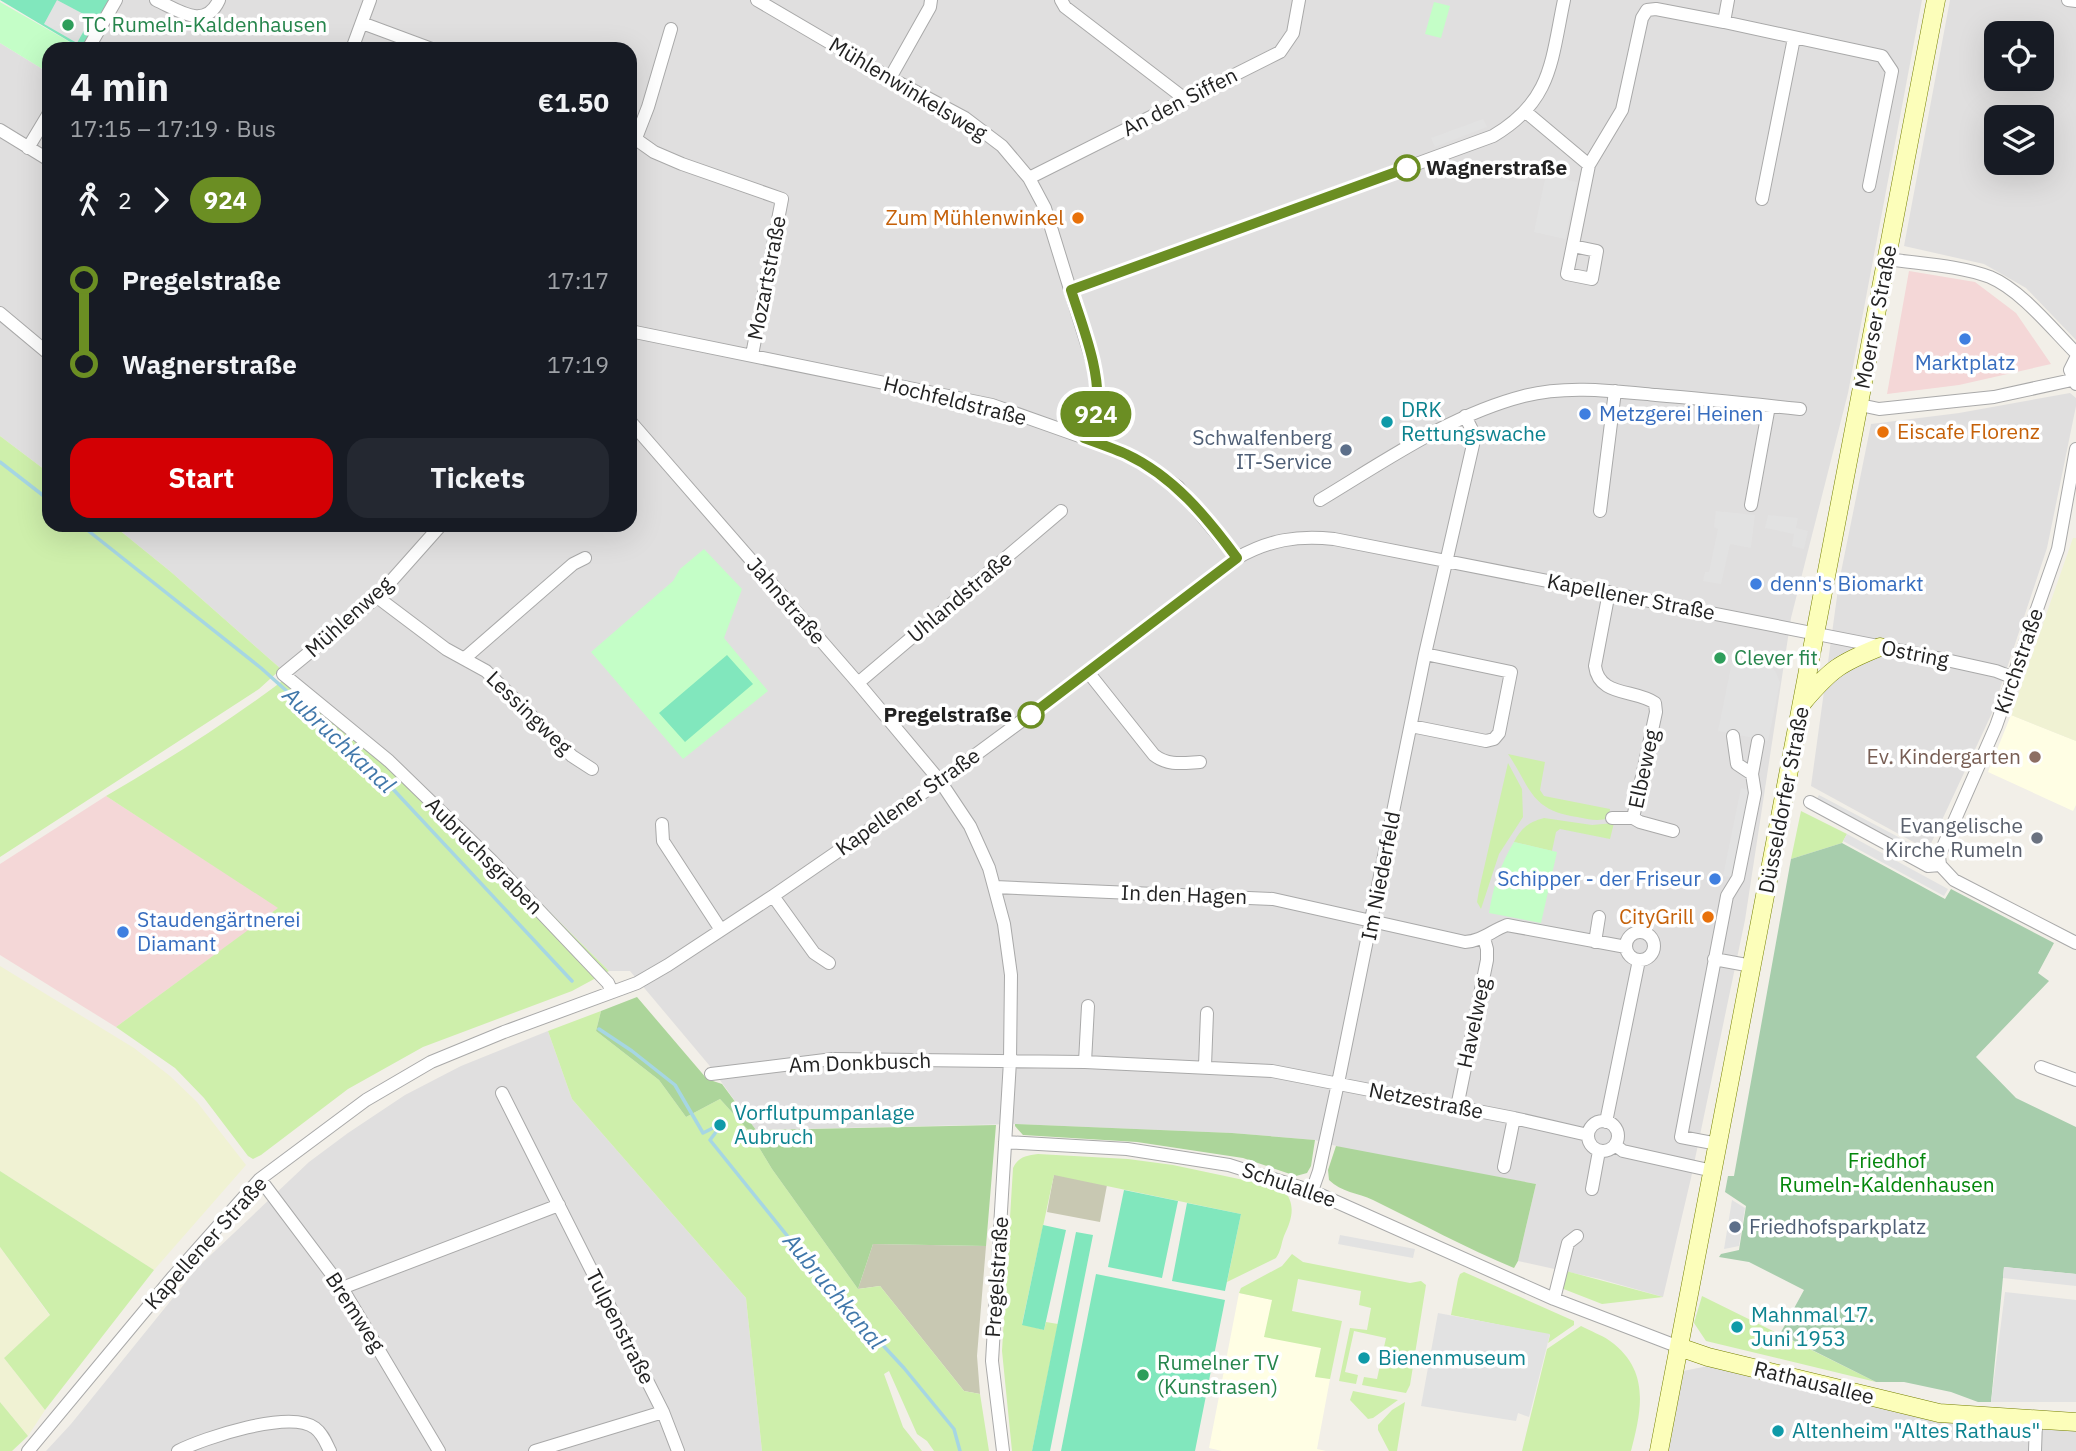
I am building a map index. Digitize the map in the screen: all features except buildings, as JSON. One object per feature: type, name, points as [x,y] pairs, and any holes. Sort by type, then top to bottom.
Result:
[{"type":"main road","name":"Moerser Straße","points":[[1816,635],[1937,0]]},
{"type":"main road","name":"Düsseldorfer Straße","points":[[1659,1451],[1816,635]]},
{"type":"main road","points":[[1803,702],[1824,678],[1844,661],[1880,648]]},
{"type":"main road","name":"Rathausallee","points":[[1679,1347],[1721,1360],[1939,1413],[2076,1422]]},
{"type":"street","points":[[92,42],[116,0]]},
{"type":"street","points":[[156,0],[191,16],[201,17],[215,10],[219,0]]},
{"type":"street","points":[[355,42],[370,0]]},
{"type":"street","name":"Mühlenwinkelsweg","points":[[757,0],[890,78],[965,118],[1002,146],[1029,178],[1045,208],[1094,367],[1098,391],[1096,415],[1084,438]]},
{"type":"street","points":[[890,78],[930,7],[931,0]]},
{"type":"street","points":[[1061,0],[1065,7],[1185,99]]},
{"type":"street","name":"An den Siffen","points":[[1029,178],[1280,52],[1293,33],[1299,0]]},
{"type":"street","points":[[1071,290],[1493,136],[1526,112],[1542,90],[1550,69],[1564,0]]},
{"type":"street","points":[[1724,22],[1728,0]]},
{"type":"street","points":[[2068,0],[2076,1]]},
{"type":"street","points":[[1573,247],[1589,165],[1622,110],[1642,18],[1647,10],[1656,9],[1724,22],[1882,56],[1892,71],[1869,186]]},
{"type":"street","points":[[362,23],[413,42]]},
{"type":"street","points":[[637,125],[671,29]]},
{"type":"street","points":[[1762,199],[1794,38]]},
{"type":"street","points":[[1526,112],[1589,165]]},
{"type":"street","points":[[29,148],[42,125]]},
{"type":"street","points":[[0,130],[42,156]]},
{"type":"street","name":"Mozartstraße","points":[[637,139],[654,152],[682,164],[782,200],[752,355]]},
{"type":"street","points":[[1860,405],[1879,409],[1994,397],[2074,382],[2070,367],[2076,356],[2027,304],[1993,278],[1966,270],[1887,259]]},
{"type":"street","points":[[0,313],[42,348]]},
{"type":"street","name":"Hochfeldstraße","points":[[637,332],[992,405],[1084,438],[1126,454],[1178,487],[1237,558]]},
{"type":"street","points":[[1320,500],[1465,416],[1527,395],[1557,391],[1615,391],[1800,409]]},
{"type":"street","points":[[1601,511],[1615,391]]},
{"type":"street","points":[[1751,505],[1769,406]]},
{"type":"street","points":[[1447,560],[1475,436],[1465,416]]},
{"type":"street","name":"Jahnstraße","points":[[637,429],[940,781]]},
{"type":"street","name":"Kirchstraße","points":[[1940,865],[1938,856],[1941,847],[1980,766],[2014,678],[2058,549],[2076,449]]},
{"type":"street","name":"Uhlandstraße","points":[[858,683],[1061,511]]},
{"type":"street","name":"Mühlenweg","points":[[283,674],[377,597],[435,532]]},
{"type":"street","name":"Kapellener Straße","points":[[28,1451],[172,1278],[260,1179],[366,1100],[431,1062],[636,983],[773,896],[940,781],[1237,558],[1257,547],[1279,539],[1298,537],[1334,539],[1816,635]]},
{"type":"street","name":"Lessingweg","points":[[466,658],[573,564],[585,558]]},
{"type":"street","name":"Im Niederfeld","points":[[1312,1191],[1319,1171],[1338,1083],[1425,654],[1447,560]]},
{"type":"street","name":"Elbeweg","points":[[1609,593],[1595,666],[1596,676],[1614,690],[1646,697],[1655,703],[1656,712],[1633,818]]},
{"type":"street","name":"Lessingweg","points":[[377,597],[446,649],[486,671],[572,756],[592,769]]},
{"type":"street","name":"Ostring","points":[[1816,635],[1996,671],[2014,678]]},
{"type":"street","points":[[1411,726],[1486,741],[1494,739],[1499,733],[1511,672],[1425,654]]},
{"type":"street","points":[[1088,672],[1153,755],[1170,764],[1200,762]]},
{"type":"street","name":"Aubruchsgraben","points":[[283,674],[389,761],[474,843],[608,983],[612,992]]},
{"type":"street","name":"Düsseldorfer Straße","points":[[1718,1144],[1681,1137],[1727,896],[1738,878],[1755,793],[1752,774],[1757,746],[1734,741],[1737,764],[1752,774]]},
{"type":"street","name":"Pregelstraße","points":[[940,781],[970,826],[989,868],[1004,924],[1011,975],[1010,1061],[992,1361],[1003,1451]]},
{"type":"street","points":[[1810,802],[1928,866],[1940,865],[1954,880],[2076,943]]},
{"type":"street","name":"Elbeweg","points":[[1612,818],[1633,818],[1673,831]]},
{"type":"street","points":[[662,824],[663,841],[720,930]]},
{"type":"street","name":"In den Hagen","points":[[995,887],[1273,899],[1465,942],[1484,938],[1507,925],[1626,947]]},
{"type":"street","points":[[773,896],[814,953],[829,963]]},
{"type":"street","points":[[1595,942],[1599,917]]},
{"type":"street","points":[[1639,932],[1651,937],[1654,945],[1653,953],[1645,960],[1628,954],[1626,947],[1632,934],[1639,932]]},
{"type":"street","name":"Havelweg","points":[[1457,1107],[1487,960],[1488,949],[1484,938]]},
{"type":"street","points":[[1714,959],[1752,966]]},
{"type":"street","points":[[1606,1122],[1639,960]]},
{"type":"street","points":[[1085,1062],[1087,1006]]},
{"type":"street","points":[[1205,1066],[1207,1013]]},
{"type":"street","name":"Am Donkbusch","points":[[711,1074],[833,1059],[1205,1066]]},
{"type":"street","name":"Netzestraße","points":[[1205,1066],[1272,1070],[1588,1135]]},
{"type":"street","points":[[2041,1067],[2076,1080]]},
{"type":"street","name":"Tulpenstraße","points":[[502,1093],[663,1412],[678,1451]]},
{"type":"street","name":"Netzestraße","points":[[1504,1167],[1514,1118]]},
{"type":"street","points":[[1606,1122],[1617,1131],[1615,1144],[1608,1150],[1599,1151],[1591,1145],[1588,1135],[1592,1126],[1606,1122]]},
{"type":"street","name":"Schulallee","points":[[1005,1142],[1127,1149],[1229,1165],[1312,1191],[1554,1299],[1679,1347]]},
{"type":"street","points":[[1615,1144],[1623,1151],[1713,1171]]},
{"type":"street","points":[[1592,1189],[1599,1151]]},
{"type":"street","name":"Bremweg","points":[[260,1179],[342,1288],[439,1451]]},
{"type":"street","points":[[342,1288],[559,1205]]},
{"type":"street","points":[[1554,1299],[1568,1243],[1577,1236]]},
{"type":"street","points":[[535,1451],[663,1412]]},
{"type":"street","points":[[2035,1451],[2036,1421]]},
{"type":"street","points":[[178,1451],[226,1431],[256,1425],[291,1423],[313,1426],[324,1438],[330,1451]]},
{"type":"shaded area","points":[[57,0],[91,18],[78,42],[44,24]]},
{"type":"shaded area","points":[[109,0],[1922,0],[1848,393],[1791,618],[1745,920],[1663,1297],[1600,1279],[1518,1261],[1536,1184],[1354,1151],[1315,1140],[1232,1133],[1015,1124],[756,1130],[709,1065],[630,971],[609,971],[394,757],[281,669],[122,532],[637,532],[637,42],[86,42]]},
{"type":"shaded area","points":[[1950,0],[2076,0],[2076,340],[2026,288],[1984,264],[1904,246]]},
{"type":"shaded area","points":[[0,43],[42,69],[42,468],[0,436]]},
{"type":"shaded area","points":[[1483,119],[1487,127],[1435,147],[1431,138]]},
{"type":"shaded area","points":[[1549,160],[1558,162],[1568,180],[1577,182],[1565,239],[1534,232]]},
{"type":"shaded area","name":"Marktplatz","points":[[1909,271],[1975,282],[2016,313],[2051,364],[1959,385],[1887,394]]},
{"type":"shaded area","points":[[2070,393],[2076,398],[2076,406],[2047,548],[1992,713],[1928,850],[1811,786],[1839,582],[1871,424],[1959,413]]},
{"type":"shaded area","points":[[1716,511],[1755,515],[1751,548],[1730,544],[1721,584],[1703,581],[1705,572],[1709,572],[1718,529],[1714,527]]},
{"type":"shaded area","points":[[1768,515],[1798,518],[1796,528],[1808,531],[1804,549],[1792,546],[1794,534],[1765,528]]},
{"type":"shaded area","points":[[2073,538],[2076,538],[2076,741],[2011,715]]},
{"type":"shaded area","points":[[1734,652],[1763,657],[1780,682],[1768,741],[1718,731]]},
{"type":"shaded area","name":"Ev. Kindergarten","points":[[2011,715],[2076,741],[2076,805],[2073,811],[1988,772]]},
{"type":"shaded area","points":[[1741,788],[1751,790],[1733,878],[1723,876]]},
{"type":"shaded area","points":[[1819,795],[1921,849],[1917,857],[1815,802]]},
{"type":"shaded area","name":"Staudengärtnerei Diamant","points":[[106,796],[279,908],[116,1027],[0,955],[0,864]]},
{"type":"shaded area","points":[[1847,834],[1948,889],[1944,896],[1843,841]]},
{"type":"shaded area","points":[[0,966],[134,1048],[170,1076],[197,1102],[246,1165],[154,1270],[0,1171]]},
{"type":"shaded area","points":[[548,1031],[572,1099],[746,1298],[762,1451],[46,1451],[198,1267],[309,1162],[405,1095],[461,1066]]},
{"type":"shaded area","points":[[1054,1174],[1107,1185],[1100,1222],[1047,1212]]},
{"type":"shaded area","name":"Friedhofsparkplatz","points":[[1732,1200],[1745,1208],[1739,1246],[1724,1249]]},
{"type":"shaded area","points":[[1340,1235],[1415,1249],[1413,1258],[1338,1244]]},
{"type":"shaded area","points":[[873,1244],[986,1246],[977,1356],[980,1394],[964,1391],[880,1286],[858,1289]]},
{"type":"shaded area","points":[[0,1247],[50,1316],[4,1358],[45,1410],[28,1436],[0,1402]]},
{"type":"shaded area","points":[[2004,1267],[2076,1274],[2076,1286],[2003,1278]]},
{"type":"shaded area","points":[[2005,1292],[2076,1300],[2076,1402],[1991,1402]]},
{"type":"shaded area","points":[[1239,1293],[1272,1300],[1321,1348],[1315,1376],[1330,1379],[1317,1449],[1326,1451],[1222,1451],[1209,1448]]},
{"type":"shaded area","points":[[1438,1313],[1550,1334],[1529,1417],[1518,1413],[1516,1421],[1421,1406]]},
{"type":"shaded area","points":[[1708,1366],[1918,1416],[2022,1428],[2076,1430],[2076,1451],[1668,1451],[1683,1371]]},
{"type":"green space","name":"TC Rumeln-Kaldenhausen","points":[[0,0],[109,0],[86,42],[70,42]]},
{"type":"green space","points":[[0,2],[70,42],[42,42],[42,69],[0,43]]},
{"type":"green space","points":[[1434,2],[1450,6],[1441,38],[1425,34]]},
{"type":"green space","points":[[0,436],[42,468],[42,532],[122,532],[281,669],[259,689],[0,857]]},
{"type":"green space","points":[[704,549],[742,589],[724,638],[768,691],[683,759],[591,652],[673,581],[680,569]]},
{"type":"green space","points":[[727,655],[753,684],[685,742],[659,713]]},
{"type":"green space","points":[[289,676],[394,757],[609,971],[572,991],[423,1047],[348,1089],[253,1159],[204,1098],[175,1068],[116,1027],[278,908],[106,796],[199,739]]},
{"type":"green space","points":[[1508,754],[1545,762],[1540,790],[1544,796],[1610,809],[1609,818],[1589,819],[1561,814],[1550,809],[1534,796]]},
{"type":"green space","points":[[1508,763],[1522,789],[1523,817],[1499,854],[1481,909],[1477,902],[1479,890]]},
{"type":"green space","points":[[1801,811],[1847,834],[1842,843],[1791,859]]},
{"type":"green space","points":[[1544,818],[1592,825],[1614,823],[1610,839],[1560,829],[1556,832],[1552,851],[1514,842],[1526,826]]},
{"type":"green space","points":[[1514,842],[1557,852],[1541,923],[1489,913],[1498,876]]},
{"type":"green space","name":"Friedhof Rumeln-Kaldenhausen","points":[[1842,843],[1945,899],[1951,889],[2054,943],[2038,973],[2049,981],[1976,1057],[2016,1098],[2076,1127],[2076,1274],[2004,1267],[1991,1402],[1978,1402],[1951,1392],[1904,1382],[1876,1382],[1780,1334],[1804,1290],[1749,1262],[1719,1257],[1721,1254],[1739,1250],[1746,1206],[1725,1192],[1728,1176],[1734,1176],[1791,859]]},
{"type":"green space","points":[[637,997],[707,1079],[722,1084],[756,1130],[996,1125],[986,1246],[873,1244],[858,1289],[772,1169],[749,1131],[720,1099],[686,1117],[659,1080],[596,1031],[601,1011]]},
{"type":"green space","points":[[601,1011],[596,1031],[659,1080],[686,1117],[720,1099],[749,1131],[772,1169],[858,1289],[880,1286],[964,1391],[980,1394],[989,1451],[934,1451],[927,1441],[917,1434],[889,1371],[884,1374],[903,1427],[922,1451],[762,1451],[746,1298],[572,1099],[548,1031]]},
{"type":"green space","points":[[1015,1124],[1232,1133],[1315,1140],[1311,1166],[1307,1173],[1296,1176],[1243,1158],[1137,1142],[1023,1135]]},
{"type":"green space","points":[[1336,1146],[1536,1184],[1514,1268],[1334,1184],[1329,1180],[1328,1170]]},
{"type":"green space","points":[[1038,1154],[1128,1159],[1173,1165],[1282,1188],[1290,1200],[1292,1212],[1276,1258],[1227,1282],[1241,1214],[1054,1175],[1022,1324],[1044,1330],[1046,1322],[1058,1324],[1032,1451],[1012,1451],[1002,1351],[1013,1168],[1020,1159]]},
{"type":"green space","points":[[0,1171],[154,1270],[45,1410],[4,1358],[50,1315],[0,1247]]},
{"type":"green space","points":[[1124,1190],[1178,1201],[1162,1278],[1108,1267]]},
{"type":"green space","points":[[1187,1203],[1241,1214],[1225,1291],[1172,1281]]},
{"type":"green space","points":[[1043,1225],[1066,1230],[1044,1330],[1022,1325]]},
{"type":"green space","points":[[1076,1232],[1093,1235],[1050,1451],[1032,1451]]},
{"type":"green space","points":[[1292,1254],[1303,1262],[1410,1283],[1421,1281],[1426,1285],[1410,1385],[1406,1393],[1362,1385],[1364,1377],[1377,1379],[1386,1338],[1354,1331],[1345,1372],[1358,1375],[1356,1384],[1339,1381],[1350,1328],[1367,1330],[1371,1308],[1359,1305],[1361,1291],[1298,1279],[1292,1311],[1342,1321],[1330,1379],[1315,1377],[1321,1348],[1264,1337],[1272,1300],[1239,1293],[1241,1288],[1282,1266]]},
{"type":"green space","points":[[1566,1271],[1663,1297],[1602,1304],[1561,1288]]},
{"type":"green space","points":[[1464,1272],[1574,1321],[1574,1325],[1548,1343],[1550,1335],[1451,1315],[1458,1279]]},
{"type":"green space","name":"Rumelner TV (Kunstrasen)","points":[[1096,1274],[1225,1300],[1195,1451],[1061,1451]]},
{"type":"green space","points":[[1702,1296],[1876,1382],[1706,1341],[1694,1323]]},
{"type":"green space","points":[[1581,1326],[1607,1339],[1623,1352],[1637,1377],[1640,1405],[1631,1451],[1522,1451],[1547,1349]]},
{"type":"green space","points":[[1353,1391],[1398,1400],[1368,1419],[1350,1400]]},
{"type":"green space","points":[[0,1402],[28,1436],[12,1451],[0,1451]]},
{"type":"green space","points":[[1405,1402],[1397,1451],[1389,1451],[1378,1425],[1392,1410]]},
{"type":"waterway","name":"Aubruchkanal","points":[[0,462],[42,495]]},
{"type":"waterway","name":"Aubruchkanal","points":[[90,532],[261,668],[377,772],[572,981]]},
{"type":"waterway","name":"Aubruchkanal","points":[[599,1029],[675,1085],[703,1133],[713,1128]]},
{"type":"waterway","name":"Aubruchkanal","points":[[716,1132],[710,1140],[827,1285],[904,1368],[954,1429],[960,1451]]},
{"type":"bus line","name":"924","points":[[1031,715],[1237,558],[1178,487],[1126,454],[1084,438],[1096,415],[1098,391],[1094,367],[1071,290],[1407,168]]},
{"type":"place","name":"TC Rumeln-Kaldenhausen","points":[[68,25]]},
{"type":"place","name":"Wagnerstraße","points":[[1407,168]]},
{"type":"place","name":"Zum Mühlenwinkel","points":[[1078,218]]},
{"type":"place","name":"Marktplatz","points":[[1965,339]]},
{"type":"place","name":"Metzgerei Heinen","points":[[1585,414]]},
{"type":"place","name":"DRK Rettungswache","points":[[1387,422]]},
{"type":"place","name":"Eiscafe Florenz","points":[[1883,432]]},
{"type":"place","name":"Schwalfenberg IT-Service","points":[[1346,450]]},
{"type":"place","name":"denn's Biomarkt","points":[[1756,584]]},
{"type":"place","name":"Clever fit","points":[[1720,658]]},
{"type":"place","name":"Pregelstraße","points":[[1031,715]]},
{"type":"place","name":"Ev. Kindergarten","points":[[2035,757]]},
{"type":"place","name":"Evangelische Kirche Rumeln","points":[[2037,838]]},
{"type":"place","name":"Schipper - der Friseur","points":[[1715,879]]},
{"type":"place","name":"CityGrill","points":[[1708,917]]},
{"type":"place","name":"Staudengärtnerei Diamant","points":[[123,932]]},
{"type":"place","name":"Vorflutpumpanlage Aubruch","points":[[720,1125]]},
{"type":"place","name":"Friedhofsparkplatz","points":[[1735,1227]]},
{"type":"place","name":"Mahnmal 17. Juni 1953","points":[[1737,1327]]},
{"type":"place","name":"Bienenmuseum","points":[[1364,1358]]},
{"type":"place","name":"Rumelner TV (Kunstrasen)","points":[[1143,1375]]},
{"type":"place","name":"Altenheim \"Altes Rathaus\"","points":[[1778,1431]]}]
